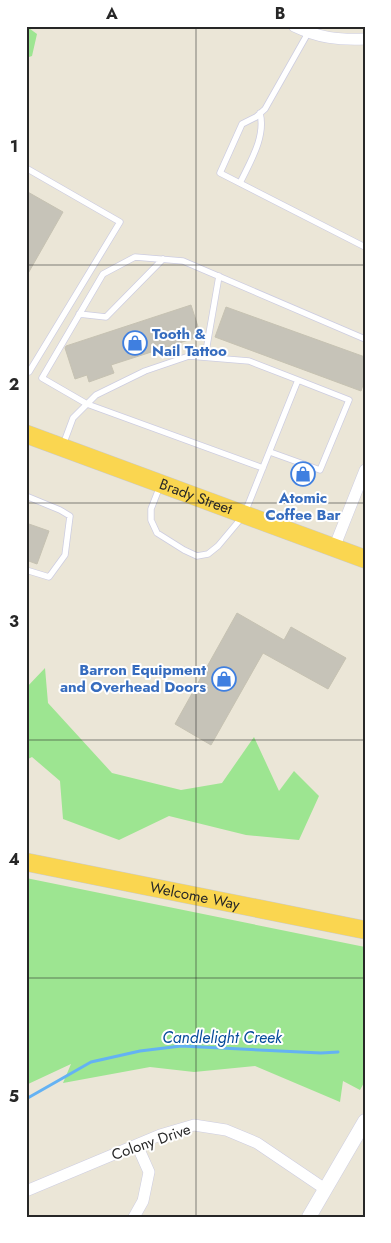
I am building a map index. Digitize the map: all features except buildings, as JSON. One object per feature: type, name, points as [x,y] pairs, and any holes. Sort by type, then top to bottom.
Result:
[{"type":"highway","name":"Brady Street","points":[[26,434],[365,559]]},
{"type":"highway","name":"Welcome Way","points":[[26,862],[365,930]]},
{"type":"street","points":[[294,26],[308,33],[338,40],[365,39]]},
{"type":"street","points":[[334,548],[365,470]]},
{"type":"street","points":[[309,1217],[365,1121]]},
{"type":"street","name":"Colony Drive","points":[[26,1191],[160,1135],[194,1125],[226,1130],[257,1143],[325,1189]]},
{"type":"street","points":[[134,1217],[143,1200],[149,1172],[137,1145]]},
{"type":"lane","points":[[308,33],[264,109],[256,117],[242,124],[220,173],[365,247]]},
{"type":"lane","points":[[240,183],[259,140],[263,123],[260,113]]},
{"type":"lane","points":[[26,168],[120,222],[28,372],[26,371]]},
{"type":"lane","points":[[263,468],[87,404],[42,378],[103,274],[135,257],[183,261],[365,339]]},
{"type":"lane","points":[[79,314],[106,317],[163,259]]},
{"type":"lane","points":[[206,356],[219,276]]},
{"type":"lane","points":[[62,448],[73,418],[96,395],[145,371],[189,356],[206,356],[249,361],[349,400],[320,470],[270,452]]},
{"type":"lane","points":[[161,484],[151,509],[151,520],[157,533],[197,556],[208,554],[218,546],[244,515],[298,380]]},
{"type":"lane","points":[[26,496],[70,516],[65,555],[49,577],[26,570]]},
{"type":"green space","points":[[26,26],[37,34],[32,56],[26,58]]},
{"type":"green space","points":[[45,668],[48,703],[112,773],[181,790],[222,783],[254,737],[279,791],[294,771],[319,796],[299,840],[246,835],[169,816],[119,840],[63,819],[60,781],[32,757],[26,760],[26,688]]},
{"type":"green space","points":[[26,878],[365,947],[365,1081],[360,1090],[343,1081],[340,1102],[255,1066],[194,1072],[150,1067],[63,1083],[71,1064],[26,1085]]},
{"type":"waterway","name":"Candlelight Creek","points":[[26,1099],[91,1062],[140,1051],[181,1046],[321,1053],[338,1052]]},
{"type":"place","name":"Tooth & Nail Tattoo","points":[[135,343]]},
{"type":"place","name":"Atomic Coffee Bar","points":[[303,474]]},
{"type":"place","name":"Barron Equipment and Overhead Doors","points":[[224,679]]}]
